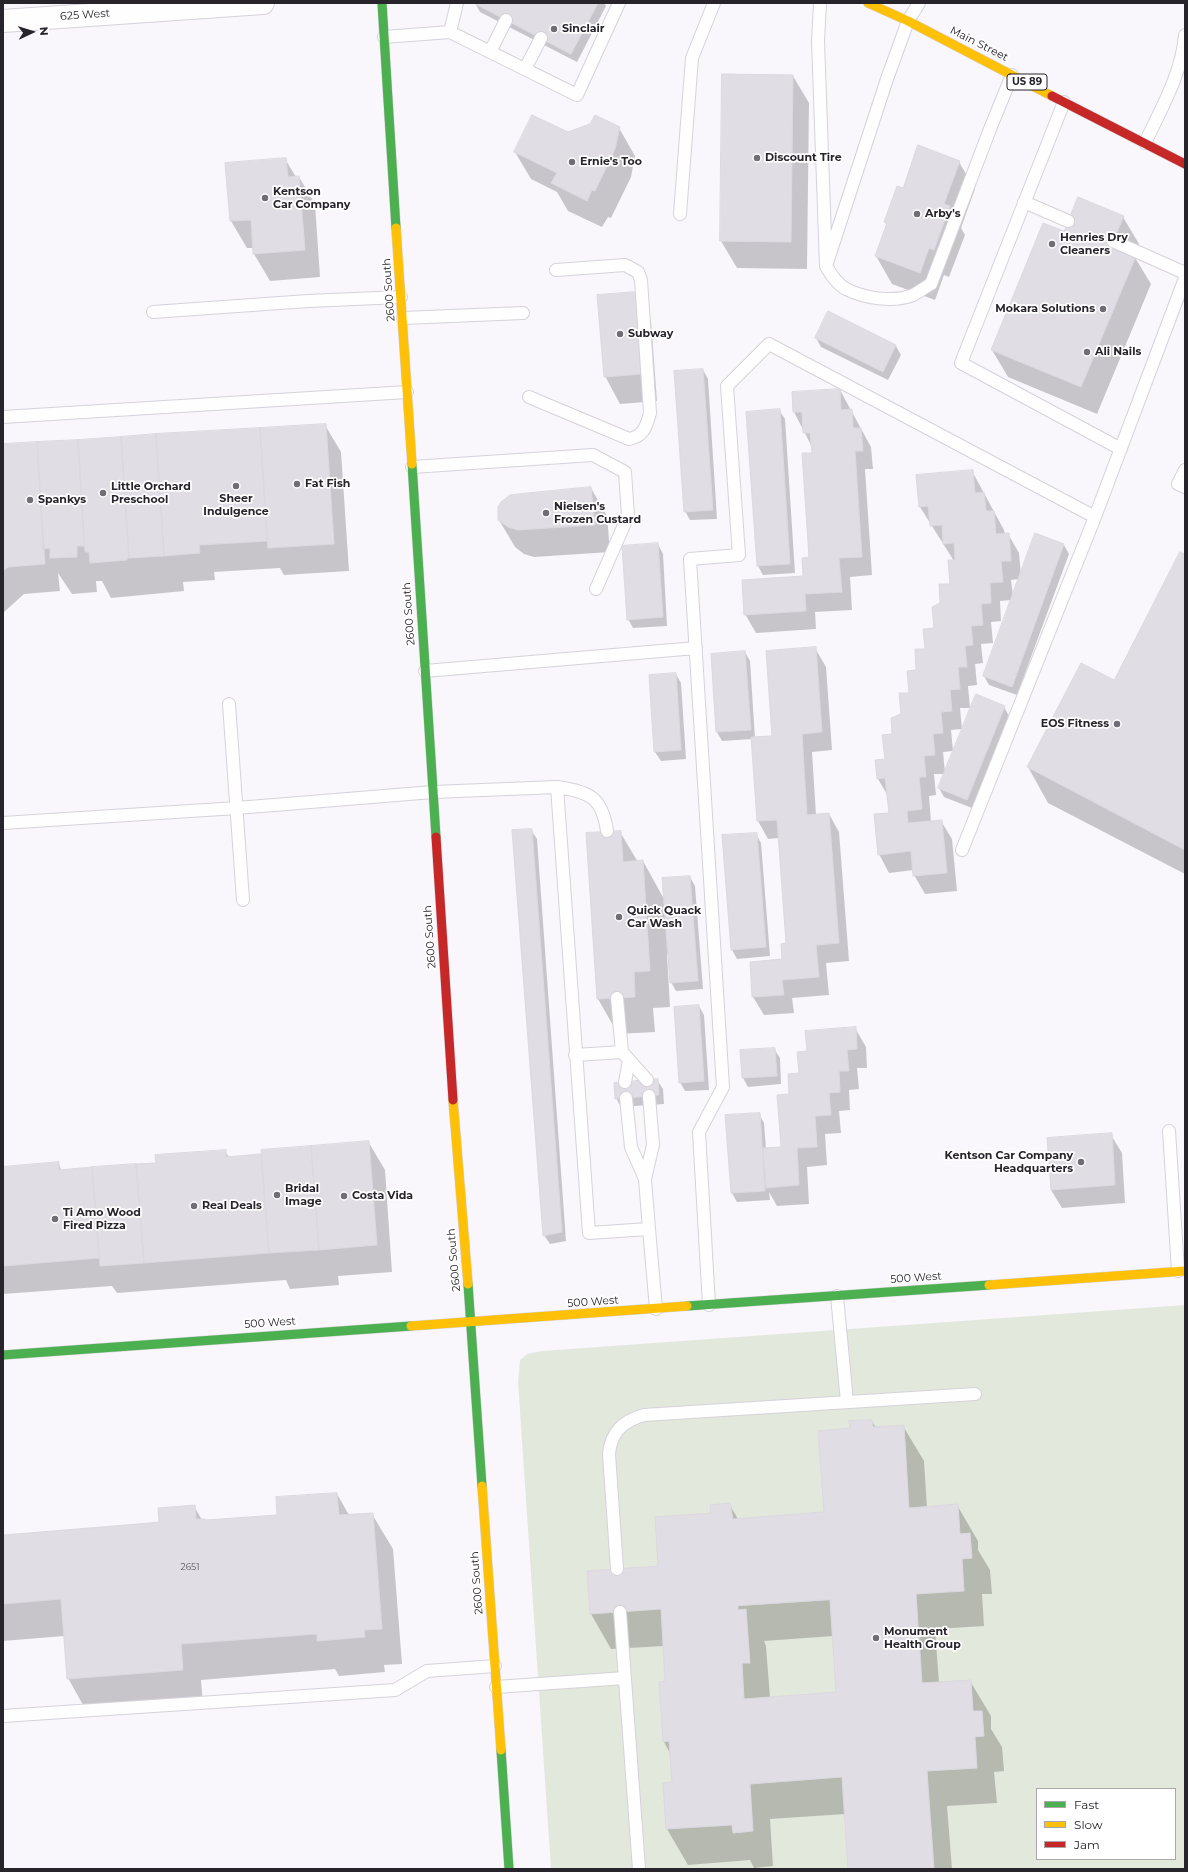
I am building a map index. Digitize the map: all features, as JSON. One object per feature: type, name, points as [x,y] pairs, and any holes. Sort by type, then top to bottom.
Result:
[{"type":"main road","name":"2600 South","points":[[382,3],[455,1122],[471,1322],[509,1869]]},
{"type":"main road","name":"Main Street","points":[[868,3],[908,21],[1185,164]]},
{"type":"main road","name":"500 West","points":[[3,1355],[419,1324],[471,1322],[1181,1271]]},
{"type":"street","name":"625 West","points":[[3,21],[263,3]]},
{"type":"lane","points":[[450,32],[457,3]]},
{"type":"lane","points":[[384,37],[450,32],[577,94],[619,3]]},
{"type":"lane","points":[[680,214],[692,58],[714,3]]},
{"type":"lane","points":[[820,3],[818,41],[826,266],[833,278],[845,289],[866,296],[894,299],[912,295],[931,284],[1012,75]]},
{"type":"lane","points":[[826,266],[884,87],[908,21],[919,3]]},
{"type":"lane","points":[[490,52],[506,20]]},
{"type":"lane","points":[[1145,143],[1170,91],[1184,47],[1185,35]]},
{"type":"lane","points":[[525,69],[541,38]]},
{"type":"lane","points":[[1064,102],[961,363],[1120,449]]},
{"type":"lane","points":[[1024,202],[1068,221]]},
{"type":"lane","points":[[1113,241],[1185,273]]},
{"type":"lane","points":[[529,397],[630,439],[638,437],[646,429],[650,413],[641,280],[638,272],[624,265],[556,270]]},
{"type":"lane","points":[[962,850],[1095,517],[1185,278]]},
{"type":"lane","points":[[153,312],[308,301],[401,297]]},
{"type":"lane","points":[[402,318],[524,313]]},
{"type":"lane","points":[[709,1305],[699,1132],[723,1087],[690,559],[739,555],[727,386],[769,344],[1095,517]]},
{"type":"lane","points":[[3,417],[407,392]]},
{"type":"lane","points":[[412,467],[593,455],[625,472],[628,516],[596,589]]},
{"type":"lane","points":[[1185,470],[1178,484],[1185,487]]},
{"type":"lane","points":[[425,670],[696,648]]},
{"type":"lane","points":[[229,704],[243,900]]},
{"type":"lane","points":[[557,787],[575,1055],[589,1233],[649,1229]]},
{"type":"lane","points":[[3,823],[237,808],[433,792],[557,787],[587,794],[599,803],[605,814],[607,832]]},
{"type":"lane","points":[[617,998],[626,1056],[625,1082]]},
{"type":"lane","points":[[575,1055],[626,1056],[647,1080]]},
{"type":"lane","points":[[649,1096],[653,1145],[645,1178],[656,1309]]},
{"type":"lane","points":[[626,1098],[631,1146],[645,1178]]},
{"type":"lane","points":[[1169,1131],[1181,1271]]},
{"type":"lane","points":[[837,1296],[847,1402]]},
{"type":"lane","points":[[617,1569],[609,1454],[613,1435],[626,1421],[644,1415],[975,1394]]},
{"type":"lane","points":[[620,1612],[639,1869]]},
{"type":"lane","points":[[3,1716],[394,1690],[427,1671],[495,1666]]},
{"type":"lane","points":[[496,1687],[625,1678]]},
{"type":"shaded area","points":[[1185,1305],[1185,1869],[551,1869],[518,1382],[520,1360],[527,1354],[542,1351]]},
{"type":"building","name":"Sinclair","points":[[474,3],[598,3],[571,54]]},
{"type":"building","name":"Discount Tire","points":[[722,74],[793,75],[791,242],[720,241]]},
{"type":"building","name":"Ernie's Too","points":[[532,115],[568,132],[590,124],[595,115],[620,127],[615,149],[595,191],[592,190],[587,201],[551,183],[557,173],[514,152]]},
{"type":"building","name":"Arby's","points":[[918,145],[960,161],[944,204],[950,206],[934,250],[929,248],[920,273],[875,256],[887,223],[884,222],[897,186],[903,188]]},
{"type":"building","name":"Kentson Car Company","points":[[286,158],[288,177],[299,176],[305,250],[253,254],[251,220],[230,221],[225,163]]},
{"type":"building","points":[[1078,197],[1124,216],[1111,246],[1136,256],[1081,387],[991,350],[1043,223],[1064,231]]},
{"type":"building","name":"Subway","points":[[636,292],[642,374],[604,377],[597,295]]},
{"type":"building","points":[[828,311],[896,345],[883,372],[815,338]]},
{"type":"building","points":[[703,369],[713,510],[684,512],[674,371]]},
{"type":"building","points":[[840,389],[841,410],[852,409],[853,428],[861,428],[863,451],[855,451],[862,557],[839,558],[842,592],[805,594],[806,611],[744,615],[742,580],[803,576],[802,558],[809,557],[802,453],[812,453],[810,433],[803,433],[802,412],[793,412],[792,392]]},
{"type":"building","points":[[780,409],[790,564],[757,566],[746,412]]},
{"type":"building","name":"Fat Fish","points":[[326,424],[334,544],[268,548],[260,428]]},
{"type":"building","points":[[260,428],[267,541],[199,545],[200,553],[164,556],[156,434]]},
{"type":"building","points":[[156,434],[164,556],[129,558],[121,437]]},
{"type":"building","name":"Little Orchard Preschool","points":[[121,437],[129,558],[127,558],[127,560],[90,563],[89,552],[85,552],[78,440]]},
{"type":"building","points":[[78,440],[84,546],[77,546],[77,557],[50,558],[50,548],[43,549],[37,442]]},
{"type":"building","points":[[37,442],[45,564],[8,567],[3,571],[3,444]]},
{"type":"building","points":[[973,470],[975,493],[984,492],[986,511],[994,511],[996,534],[1009,533],[1011,561],[1001,561],[1003,582],[990,583],[991,603],[981,604],[983,625],[971,626],[973,645],[965,646],[967,667],[958,667],[960,689],[950,690],[952,711],[941,712],[943,733],[933,734],[935,755],[924,756],[926,777],[919,777],[922,809],[907,811],[908,823],[942,820],[947,873],[913,876],[911,851],[878,855],[874,814],[889,813],[885,778],[877,779],[875,760],[885,759],[882,735],[892,734],[891,718],[901,714],[899,693],[909,693],[907,671],[916,670],[915,649],[925,649],[923,629],[934,628],[932,607],[940,603],[939,584],[950,584],[948,560],[955,560],[954,543],[943,544],[942,525],[930,526],[928,506],[919,507],[916,475]]},
{"type":"building","name":"Nielsen's Frozen Custard","points":[[591,487],[595,525],[518,530],[508,527],[498,520],[498,507],[501,502],[510,495]]},
{"type":"building","points":[[1035,533],[1064,544],[1012,687],[983,676]]},
{"type":"building","points":[[658,543],[663,617],[627,620],[622,546]]},
{"type":"building","name":"EOS Fitness","points":[[1180,552],[1185,554],[1185,850],[1027,767],[1081,663],[1114,680]]},
{"type":"building","points":[[816,647],[822,732],[802,734],[807,815],[829,813],[839,943],[816,945],[819,977],[782,980],[784,995],[752,997],[750,962],[782,959],[781,944],[786,943],[777,820],[757,821],[751,737],[772,736],[766,651]]},
{"type":"building","points":[[745,651],[751,730],[716,732],[711,654]]},
{"type":"building","points":[[676,673],[681,750],[654,752],[649,675]]},
{"type":"building","points":[[976,694],[1005,706],[967,800],[938,788]]},
{"type":"building","points":[[532,829],[562,1232],[543,1236],[512,830]]},
{"type":"building","name":"Quick Quack Car Wash","points":[[621,831],[623,862],[643,860],[650,971],[634,972],[635,997],[597,999],[586,833]]},
{"type":"building","points":[[757,833],[766,947],[731,950],[722,835]]},
{"type":"building","points":[[690,876],[698,981],[670,983],[662,878]]},
{"type":"building","points":[[699,1005],[704,1081],[679,1083],[674,1007]]},
{"type":"building","points":[[856,1027],[857,1049],[847,1050],[849,1071],[839,1071],[840,1092],[829,1093],[831,1115],[815,1116],[817,1147],[797,1148],[799,1185],[766,1188],[763,1148],[781,1147],[777,1095],[789,1094],[788,1074],[799,1073],[797,1052],[807,1051],[805,1031]]},
{"type":"building","points":[[775,1048],[777,1076],[742,1078],[740,1050]]},
{"type":"building","points":[[658,1079],[659,1095],[615,1099],[614,1083]]},
{"type":"building","points":[[760,1113],[765,1191],[731,1193],[725,1115]]},
{"type":"building","name":"Kentson Car Company Headquarters","points":[[1112,1133],[1115,1185],[1051,1190],[1047,1138]]},
{"type":"building","name":"Costa Vida","points":[[369,1141],[377,1245],[319,1250],[311,1146]]},
{"type":"building","points":[[311,1146],[319,1250],[269,1253],[261,1150]]},
{"type":"building","points":[[226,1150],[226,1157],[261,1154],[269,1253],[144,1263],[136,1164],[156,1163],[155,1155]]},
{"type":"building","points":[[59,1162],[59,1170],[92,1167],[99,1258],[3,1266],[3,1167]]},
{"type":"building","points":[[136,1164],[144,1263],[100,1266],[92,1167]]},
{"type":"building","name":"Monument Health Group","points":[[872,1420],[873,1427],[904,1425],[909,1508],[958,1504],[960,1534],[970,1533],[972,1558],[962,1559],[964,1591],[916,1594],[922,1683],[971,1680],[973,1711],[982,1711],[984,1736],[975,1737],[977,1768],[927,1771],[934,1869],[848,1869],[842,1777],[750,1784],[753,1831],[733,1833],[732,1825],[666,1829],[663,1783],[672,1782],[669,1741],[663,1742],[659,1682],[665,1681],[661,1609],[590,1614],[587,1571],[658,1566],[655,1517],[711,1513],[710,1505],[730,1503],[733,1519],[824,1512],[818,1431],[850,1428],[849,1421]],"holes":[[[830,1600],[836,1692],[744,1699],[742,1663],[750,1663],[746,1609],[738,1610],[738,1606]]]},
{"type":"building","points":[[337,1493],[339,1515],[373,1513],[382,1629],[364,1630],[365,1637],[317,1641],[317,1634],[181,1644],[183,1670],[67,1679],[61,1599],[3,1604],[3,1532],[4,1535],[159,1522],[158,1508],[195,1505],[196,1519],[206,1520],[277,1515],[276,1497]]},
{"type":"traffic: fast","points":[[382,3],[396,228]]},
{"type":"traffic: fast","points":[[412,464],[436,837]]},
{"type":"traffic: fast","points":[[468,1284],[482,1486]]},
{"type":"traffic: fast","points":[[687,1306],[989,1285]]},
{"type":"traffic: fast","points":[[3,1355],[411,1326]]},
{"type":"traffic: fast","points":[[501,1750],[509,1869]]},
{"type":"traffic: slow","points":[[868,3],[908,21],[1052,96]]},
{"type":"traffic: slow","points":[[396,228],[412,464]]},
{"type":"traffic: slow","points":[[453,1100],[468,1284]]},
{"type":"traffic: slow","points":[[989,1285],[1185,1271]]},
{"type":"traffic: slow","points":[[411,1326],[687,1306]]},
{"type":"traffic: slow","points":[[482,1486],[501,1750]]},
{"type":"traffic: jam","points":[[1052,96],[1185,164]]},
{"type":"traffic: jam","points":[[436,837],[453,1100]]},
{"type":"place","name":"Sinclair","points":[[554,29]]},
{"type":"place","name":"Discount Tire","points":[[757,158]]},
{"type":"place","name":"Ernie's Too","points":[[572,162]]},
{"type":"place","name":"Kentson Car Company","points":[[265,198]]},
{"type":"place","name":"Arby's","points":[[917,214]]},
{"type":"place","name":"Henries Dry Cleaners","points":[[1052,244]]},
{"type":"place","name":"Mokara Solutions","points":[[1103,309]]},
{"type":"place","name":"Subway","points":[[620,334]]},
{"type":"place","name":"Ali Nails","points":[[1087,352]]},
{"type":"place","name":"Fat Fish","points":[[297,484]]},
{"type":"place","name":"Sheer Indulgence","points":[[236,486]]},
{"type":"place","name":"Little Orchard Preschool","points":[[103,493]]},
{"type":"place","name":"Spankys","points":[[30,500]]},
{"type":"place","name":"Nielsen's Frozen Custard","points":[[546,513]]},
{"type":"place","name":"EOS Fitness","points":[[1117,724]]},
{"type":"place","name":"Quick Quack Car Wash","points":[[619,917]]},
{"type":"place","name":"Kentson Car Company Headquarters","points":[[1081,1162]]},
{"type":"place","name":"Bridal Image","points":[[277,1195]]},
{"type":"place","name":"Costa Vida","points":[[344,1196]]},
{"type":"place","name":"Real Deals","points":[[194,1206]]},
{"type":"place","name":"Ti Amo Wood Fired Pizza","points":[[55,1219]]},
{"type":"place","name":"Monument Health Group","points":[[876,1638]]}]
